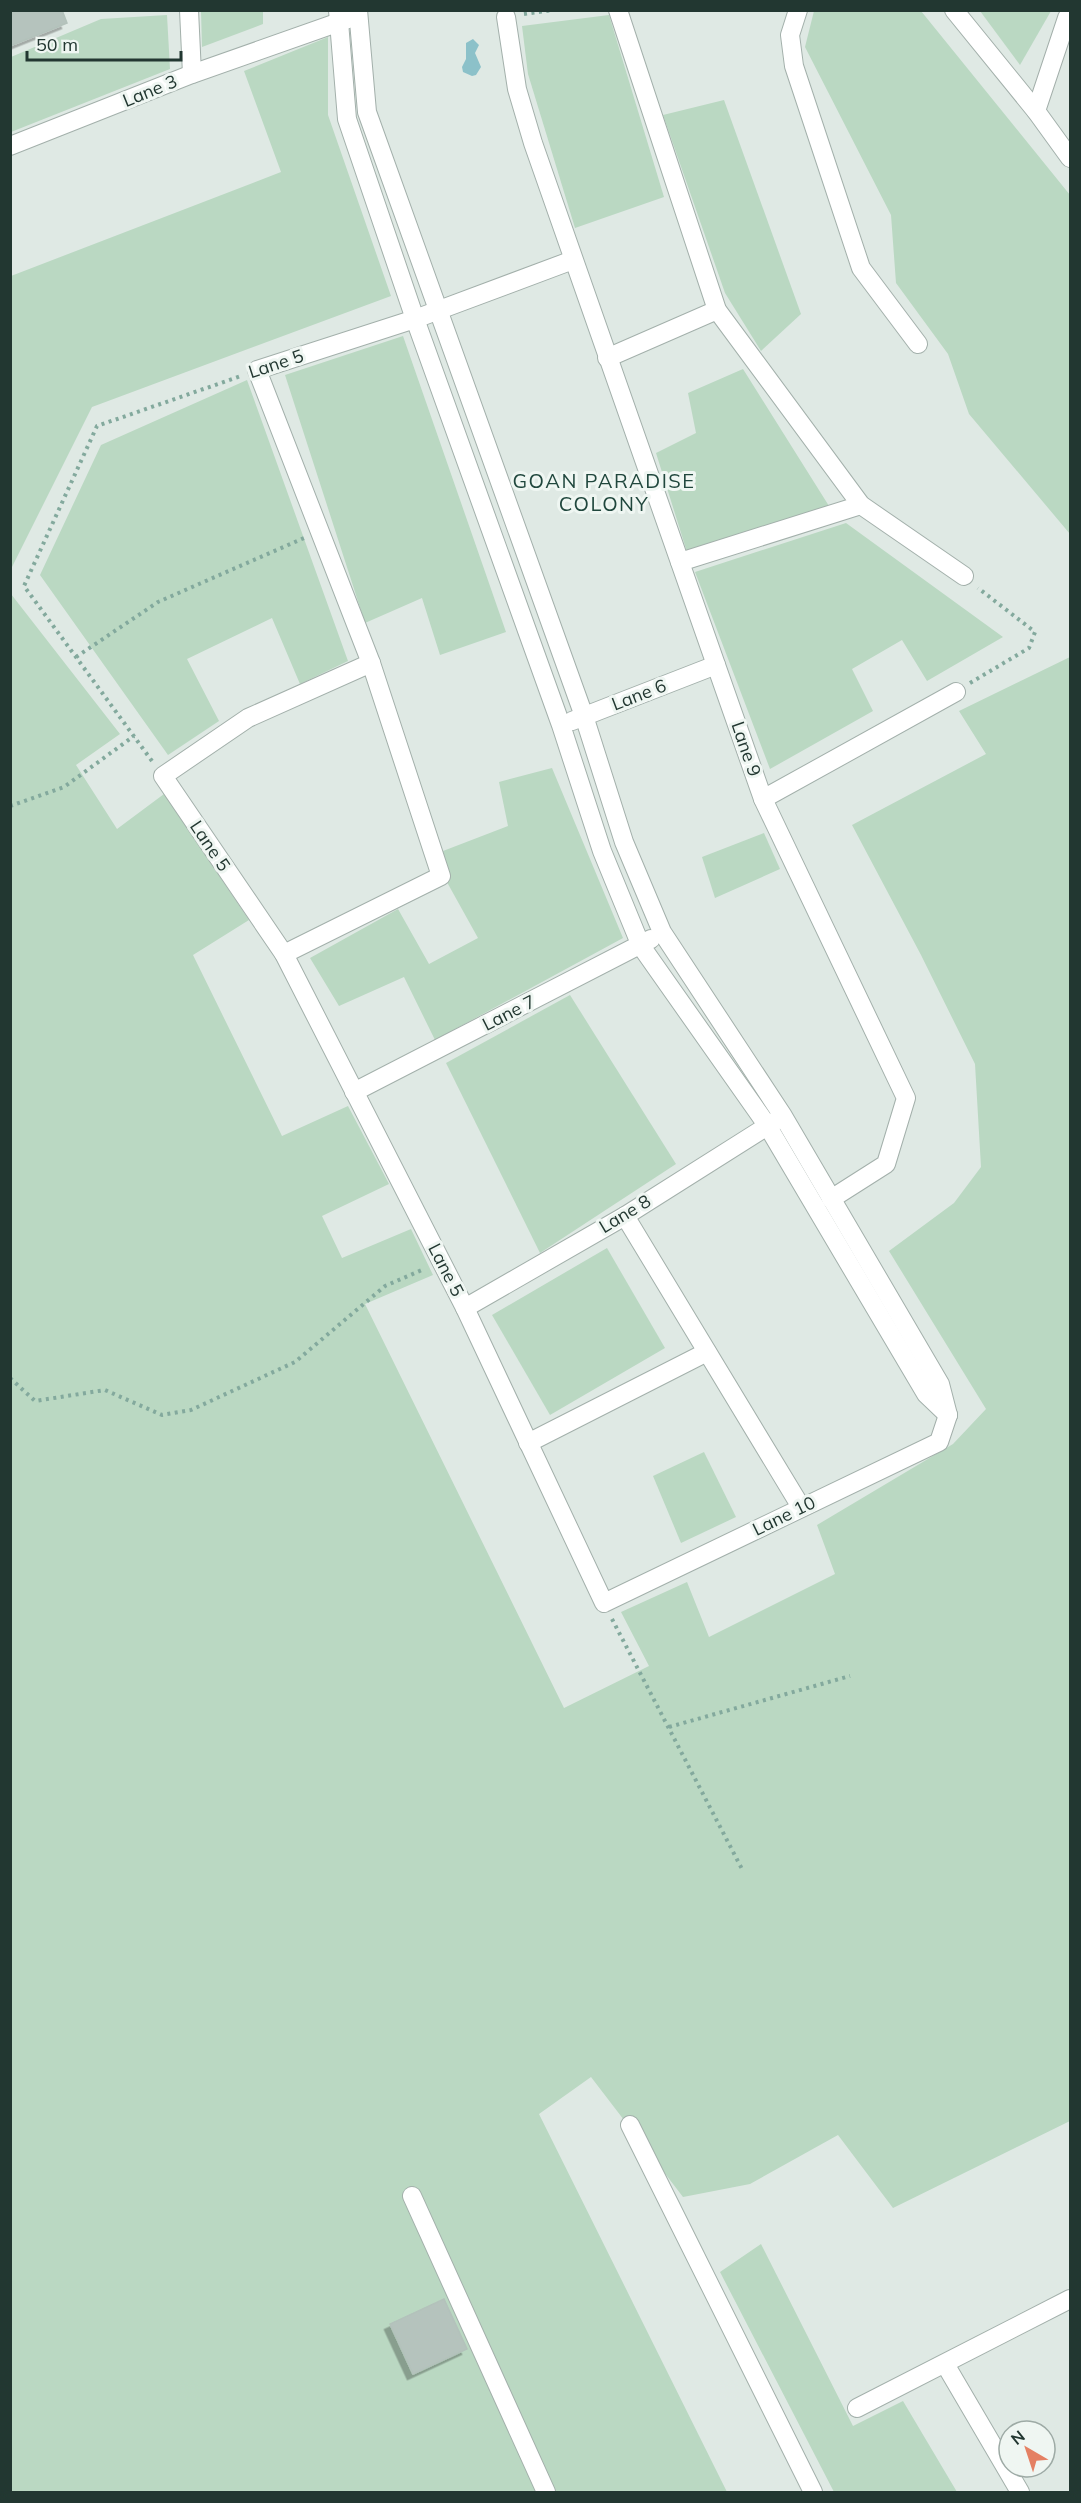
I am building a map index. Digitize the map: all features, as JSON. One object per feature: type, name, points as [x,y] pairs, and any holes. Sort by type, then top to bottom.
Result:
[{"type":"street","points":[[189,10],[192,74]]},
{"type":"street","points":[[618,10],[717,310],[861,505],[964,576]]},
{"type":"street","points":[[798,10],[790,35],[794,66],[861,268],[918,344]]},
{"type":"street","points":[[954,10],[1071,158]]},
{"type":"street","points":[[358,13],[367,112],[584,716],[624,842],[662,932],[775,1120],[926,1394],[948,1415]]},
{"type":"street","name":"Lane 3","points":[[10,146],[338,16],[358,13]]},
{"type":"street","points":[[1036,111],[1066,18],[1071,13]]},
{"type":"street","points":[[338,16],[347,119],[561,725],[602,851],[641,946],[775,1120],[831,1199],[940,1384],[948,1415]]},
{"type":"street","name":"Lane 9","points":[[506,17],[517,89],[533,143],[764,800],[906,1098],[886,1164],[831,1199]]},
{"type":"street","points":[[438,311],[573,260]]},
{"type":"street","points":[[608,358],[717,310]]},
{"type":"street","name":"Lane 5","points":[[257,370],[438,311]]},
{"type":"street","points":[[257,370],[318,532],[371,663],[441,876],[284,954]]},
{"type":"street","points":[[680,562],[861,505]]},
{"type":"street","points":[[163,776],[248,718],[371,663]]},
{"type":"street","name":"Lane 6","points":[[561,725],[716,665]]},
{"type":"street","points":[[764,800],[956,692]]},
{"type":"street","name":"Lane 5","points":[[163,776],[284,954],[465,1308],[604,1603]]},
{"type":"street","name":"Lane 7","points":[[354,1092],[641,946],[662,932]]},
{"type":"street","name":"Lane 8","points":[[465,1308],[625,1216],[775,1120]]},
{"type":"street","points":[[625,1216],[801,1507]]},
{"type":"street","points":[[528,1443],[707,1352]]},
{"type":"street","name":"Lane 10","points":[[604,1603],[939,1442],[948,1415]]},
{"type":"street","points":[[630,2125],[813,2493]]},
{"type":"street","points":[[412,2196],[546,2493]]},
{"type":"street","points":[[857,2409],[1071,2299]]},
{"type":"street","points":[[945,2364],[1020,2493]]},
{"type":"path","points":[[506,17],[553,10]]},
{"type":"path","name":"Lane 5","points":[[163,776],[24,586],[97,426],[257,370]]},
{"type":"path","points":[[76,657],[158,602],[318,532]]},
{"type":"path","points":[[956,692],[1029,648],[1035,632],[964,576]]},
{"type":"path","points":[[10,806],[64,786],[134,736]]},
{"type":"path","points":[[10,1378],[35,1401],[105,1390],[162,1415],[191,1410],[295,1362],[385,1286],[441,1262]]},
{"type":"path","points":[[604,1603],[742,1869]]},
{"type":"path","points":[[669,1727],[850,1676]]},
{"type":"green space","points":[[201,11],[263,11],[263,24],[202,47]]},
{"type":"green space","points":[[814,11],[921,11],[1070,195],[1070,534],[969,414],[948,354],[896,283],[891,215],[805,47]]},
{"type":"green space","points":[[980,11],[1051,11],[1020,65]]},
{"type":"green space","points":[[167,15],[170,69],[11,132],[11,57],[101,19]]},
{"type":"green space","points":[[609,15],[664,197],[575,228],[528,74],[522,26]]},
{"type":"green space","points":[[328,37],[328,115],[391,296],[92,407],[11,569],[11,276],[281,172],[244,71]]},
{"type":"green space","points":[[724,100],[801,314],[761,351],[725,293],[663,115]]},
{"type":"green space","points":[[403,336],[506,632],[440,655],[422,598],[365,623],[285,375]]},
{"type":"green space","points":[[743,369],[829,506],[687,552],[656,453],[696,433],[688,393]]},
{"type":"green space","points":[[247,380],[348,661],[300,684],[272,618],[187,659],[219,721],[168,755],[40,575],[101,445]]},
{"type":"green space","points":[[846,523],[1003,637],[927,681],[902,640],[852,669],[873,711],[770,769],[695,572]]},
{"type":"green space","points":[[11,594],[120,734],[76,765],[117,829],[164,794],[249,920],[193,955],[282,1136],[348,1106],[389,1184],[322,1216],[342,1258],[411,1229],[433,1275],[365,1304],[564,1708],[649,1666],[621,1612],[687,1582],[709,1637],[835,1574],[817,1525],[953,1444],[986,1409],[889,1251],[954,1203],[981,1167],[975,1064],[921,955],[852,825],[986,754],[959,711],[1070,657],[1070,2121],[893,2208],[838,2135],[750,2184],[683,2197],[591,2077],[539,2114],[727,2492],[11,2492]]},
{"type":"green space","points":[[552,768],[623,938],[435,1040],[404,977],[339,1006],[310,958],[398,909],[429,964],[478,938],[448,884],[443,851],[508,826],[499,782]]},
{"type":"green space","points":[[764,833],[780,869],[715,898],[702,857]]},
{"type":"green space","points":[[570,995],[676,1164],[540,1253],[446,1063]]},
{"type":"green space","points":[[607,1248],[665,1348],[550,1415],[492,1315]]},
{"type":"green space","points":[[704,1452],[736,1517],[681,1543],[653,1476]]},
{"type":"green space","points":[[761,2244],[853,2426],[903,2401],[957,2492],[834,2492],[720,2272]]},
{"type":"water","points":[[473,39],[479,45],[475,53],[481,67],[476,75],[472,76],[463,72],[462,67],[466,59],[466,43]]},
{"type":"building","points":[[10,10],[62,10],[67,23],[10,46]]},
{"type":"building","points":[[444,2299],[467,2349],[413,2374],[390,2324]]},
{"type":"district","name":"GOAN PARADISE COLONY","points":[[604,492]]}]
